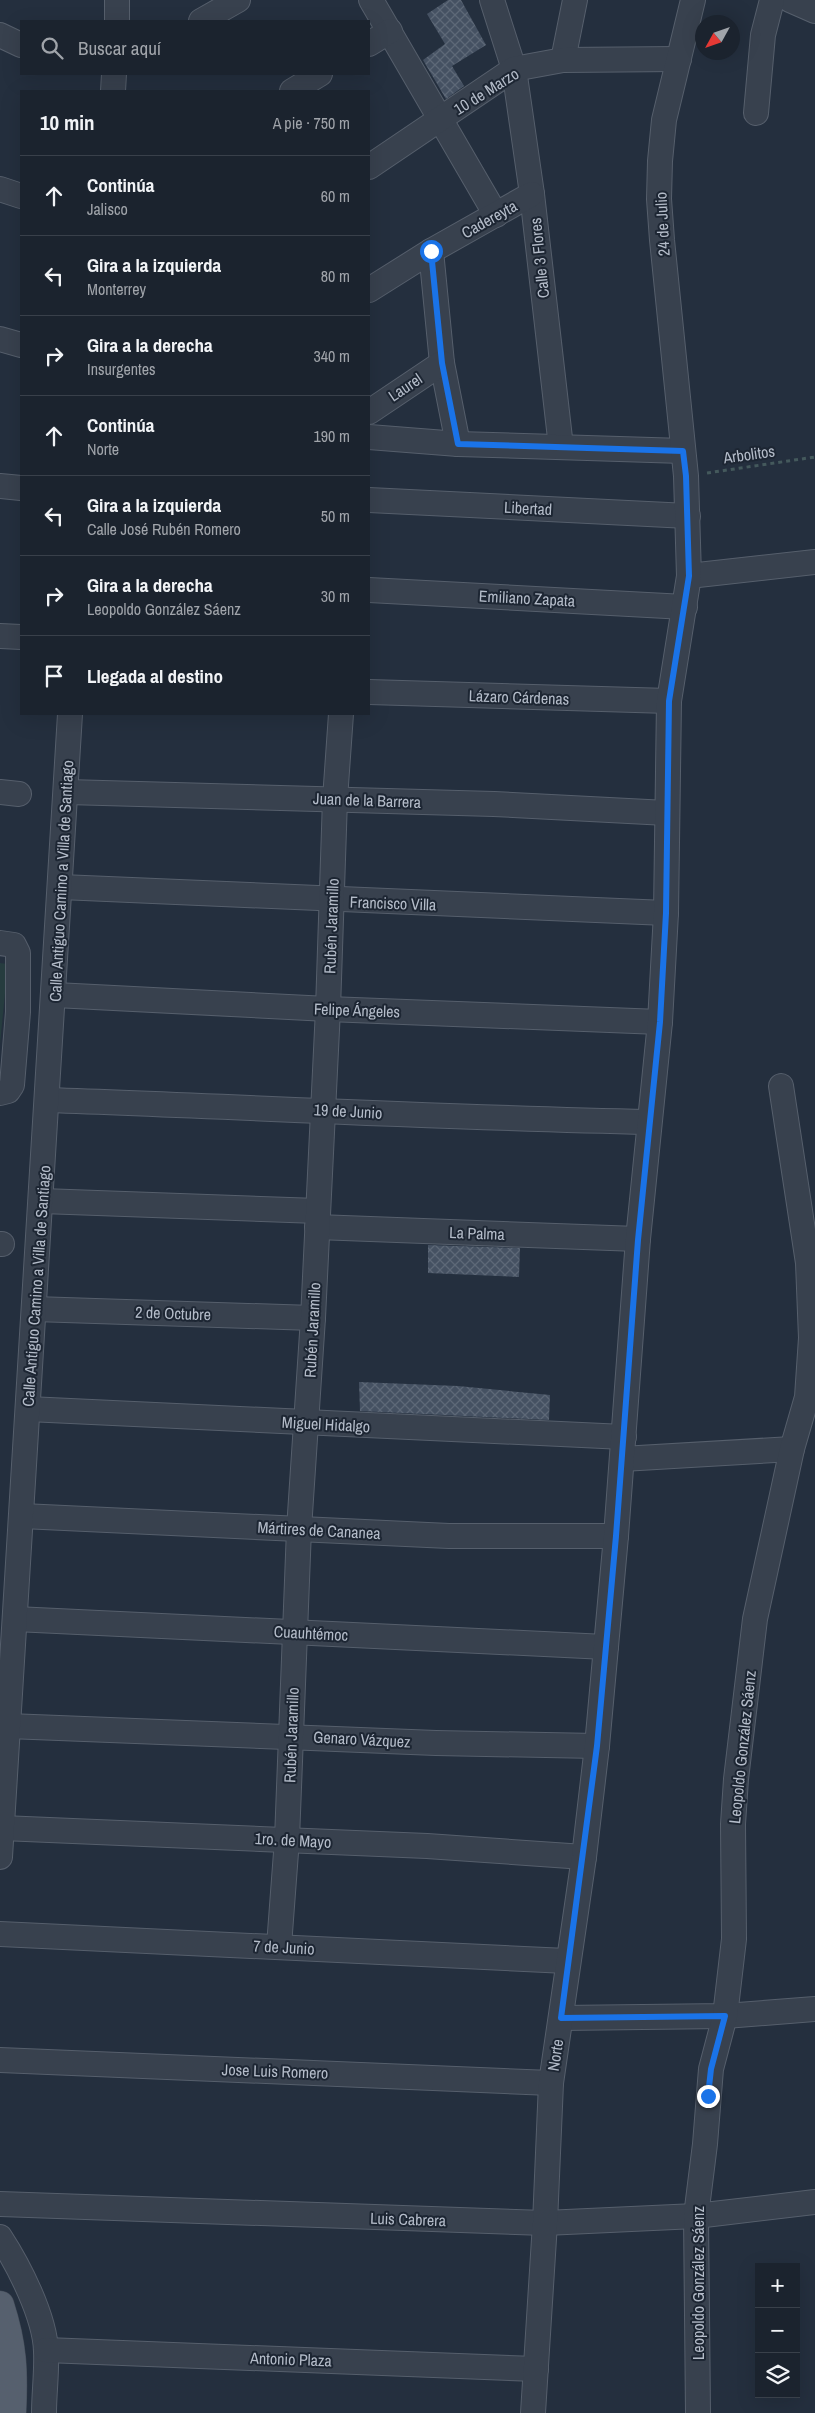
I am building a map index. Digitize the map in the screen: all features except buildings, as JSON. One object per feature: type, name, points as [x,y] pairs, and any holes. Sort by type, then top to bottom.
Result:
[{"type":"main road","points":[[0,2305],[10,2336],[13,2366],[12,2413]]},
{"type":"street","points":[[117,0],[117,20]]},
{"type":"street","points":[[203,20],[238,0]]},
{"type":"street","points":[[371,0],[496,215]]},
{"type":"street","name":"Calle 3 Flores","points":[[492,0],[514,69],[532,194],[561,447]]},
{"type":"street","points":[[563,60],[575,0]]},
{"type":"street","name":"24 de Julio","points":[[666,913],[669,701],[689,576],[686,476],[659,199],[664,120],[693,0]]},
{"type":"street","points":[[756,114],[763,35],[772,0]]},
{"type":"street","points":[[790,0],[815,10]]},
{"type":"street","points":[[370,43],[390,32]]},
{"type":"street","points":[[0,35],[20,45]]},
{"type":"street","name":"10 de Marzo","points":[[370,166],[514,69],[563,60],[679,59]]},
{"type":"street","points":[[113,90],[114,75]]},
{"type":"street","points":[[294,90],[318,75]]},
{"type":"street","points":[[0,189],[20,196]]},
{"type":"street","name":"Cadereyta","points":[[370,289],[431,251],[532,194]]},
{"type":"street","points":[[431,251],[442,363],[458,444]]},
{"type":"street","points":[[0,339],[20,345]]},
{"type":"street","name":"Laurel","points":[[370,411],[442,363]]},
{"type":"street","points":[[370,437],[458,444],[683,451]]},
{"type":"street","points":[[0,486],[20,488]]},
{"type":"street","name":"Libertad","points":[[370,500],[688,516]]},
{"type":"street","points":[[689,576],[815,562]]},
{"type":"street","name":"Emiliano Zapata","points":[[370,590],[684,607]]},
{"type":"street","points":[[0,636],[20,637]]},
{"type":"street","name":"Lázaro Cárdenas","points":[[370,692],[669,701]]},
{"type":"street","name":"Calle Antiguo Camino a Villa de Santiago","points":[[0,1857],[55,995],[70,715]]},
{"type":"street","name":"Rubén Jaramillo","points":[[279,1946],[287,1839],[299,1529],[313,1318],[328,1009],[335,799],[341,715]]},
{"type":"street","name":"Juan de la Barrera","points":[[67,792],[335,799],[667,813]]},
{"type":"street","name":"Francisco Villa","points":[[61,887],[666,913]]},
{"type":"street","name":"Norte","points":[[533,2413],[545,2224],[551,2083],[561,2018],[567,1960],[584,1857],[597,1746],[616,1536],[638,1240],[660,1022],[666,913]]},
{"type":"street","points":[[0,943],[14,945],[17,949],[18,1012],[12,1085],[8,1091],[0,1093]]},
{"type":"street","name":"Felipe Ángeles","points":[[55,995],[328,1009],[660,1022]]},
{"type":"street","name":"Leopoldo González Sáenz","points":[[698,2413],[696,2216],[705,2144],[711,2069],[725,2016],[734,1939],[733,1824],[736,1779],[755,1619],[792,1449],[807,1397],[811,1263],[781,1086]]},
{"type":"street","name":"19 de Junio","points":[[48,1100],[323,1110],[477,1119],[649,1122]]},
{"type":"street","name":"La Palma","points":[[42,1201],[638,1240]]},
{"type":"street","name":"2 de Octubre","points":[[34,1309],[313,1318]]},
{"type":"street","name":"Miguel Hidalgo","points":[[28,1408],[307,1423],[623,1448],[792,1449]]},
{"type":"street","name":"Mártires de Cananea","points":[[22,1516],[449,1536],[616,1536]]},
{"type":"street","name":"Cuauhtémoc","points":[[15,1619],[606,1647]]},
{"type":"street","name":"Genaro Vázquez","points":[[8,1726],[436,1743],[597,1746]]},
{"type":"street","name":"1ro. de Mayo","points":[[2,1828],[287,1839],[584,1857]]},
{"type":"street","name":"7 de Junio","points":[[0,1934],[567,1960]]},
{"type":"street","points":[[561,2018],[725,2016],[815,2009]]},
{"type":"street","name":"Jose Luis Romero","points":[[0,2060],[551,2083]]},
{"type":"street","name":"Luis Cabrera","points":[[0,2204],[545,2224],[696,2216],[815,2202]]},
{"type":"street","points":[[0,2237],[32,2300],[46,2350],[44,2413]]},
{"type":"street","name":"Antonio Plaza","points":[[46,2350],[536,2369]]},
{"type":"path","name":"Arbolitos","points":[[686,476],[815,457]]},
{"type":"green space","points":[[0,963],[8,964],[0,1044]]},
{"type":"route","points":[[431,251],[442,363],[458,444],[683,451],[688,516],[689,576],[669,701],[666,913],[660,1022],[638,1240],[616,1536],[597,1746],[584,1857],[567,1960],[561,2018],[725,2016],[715,2050],[708,2096]]}]
